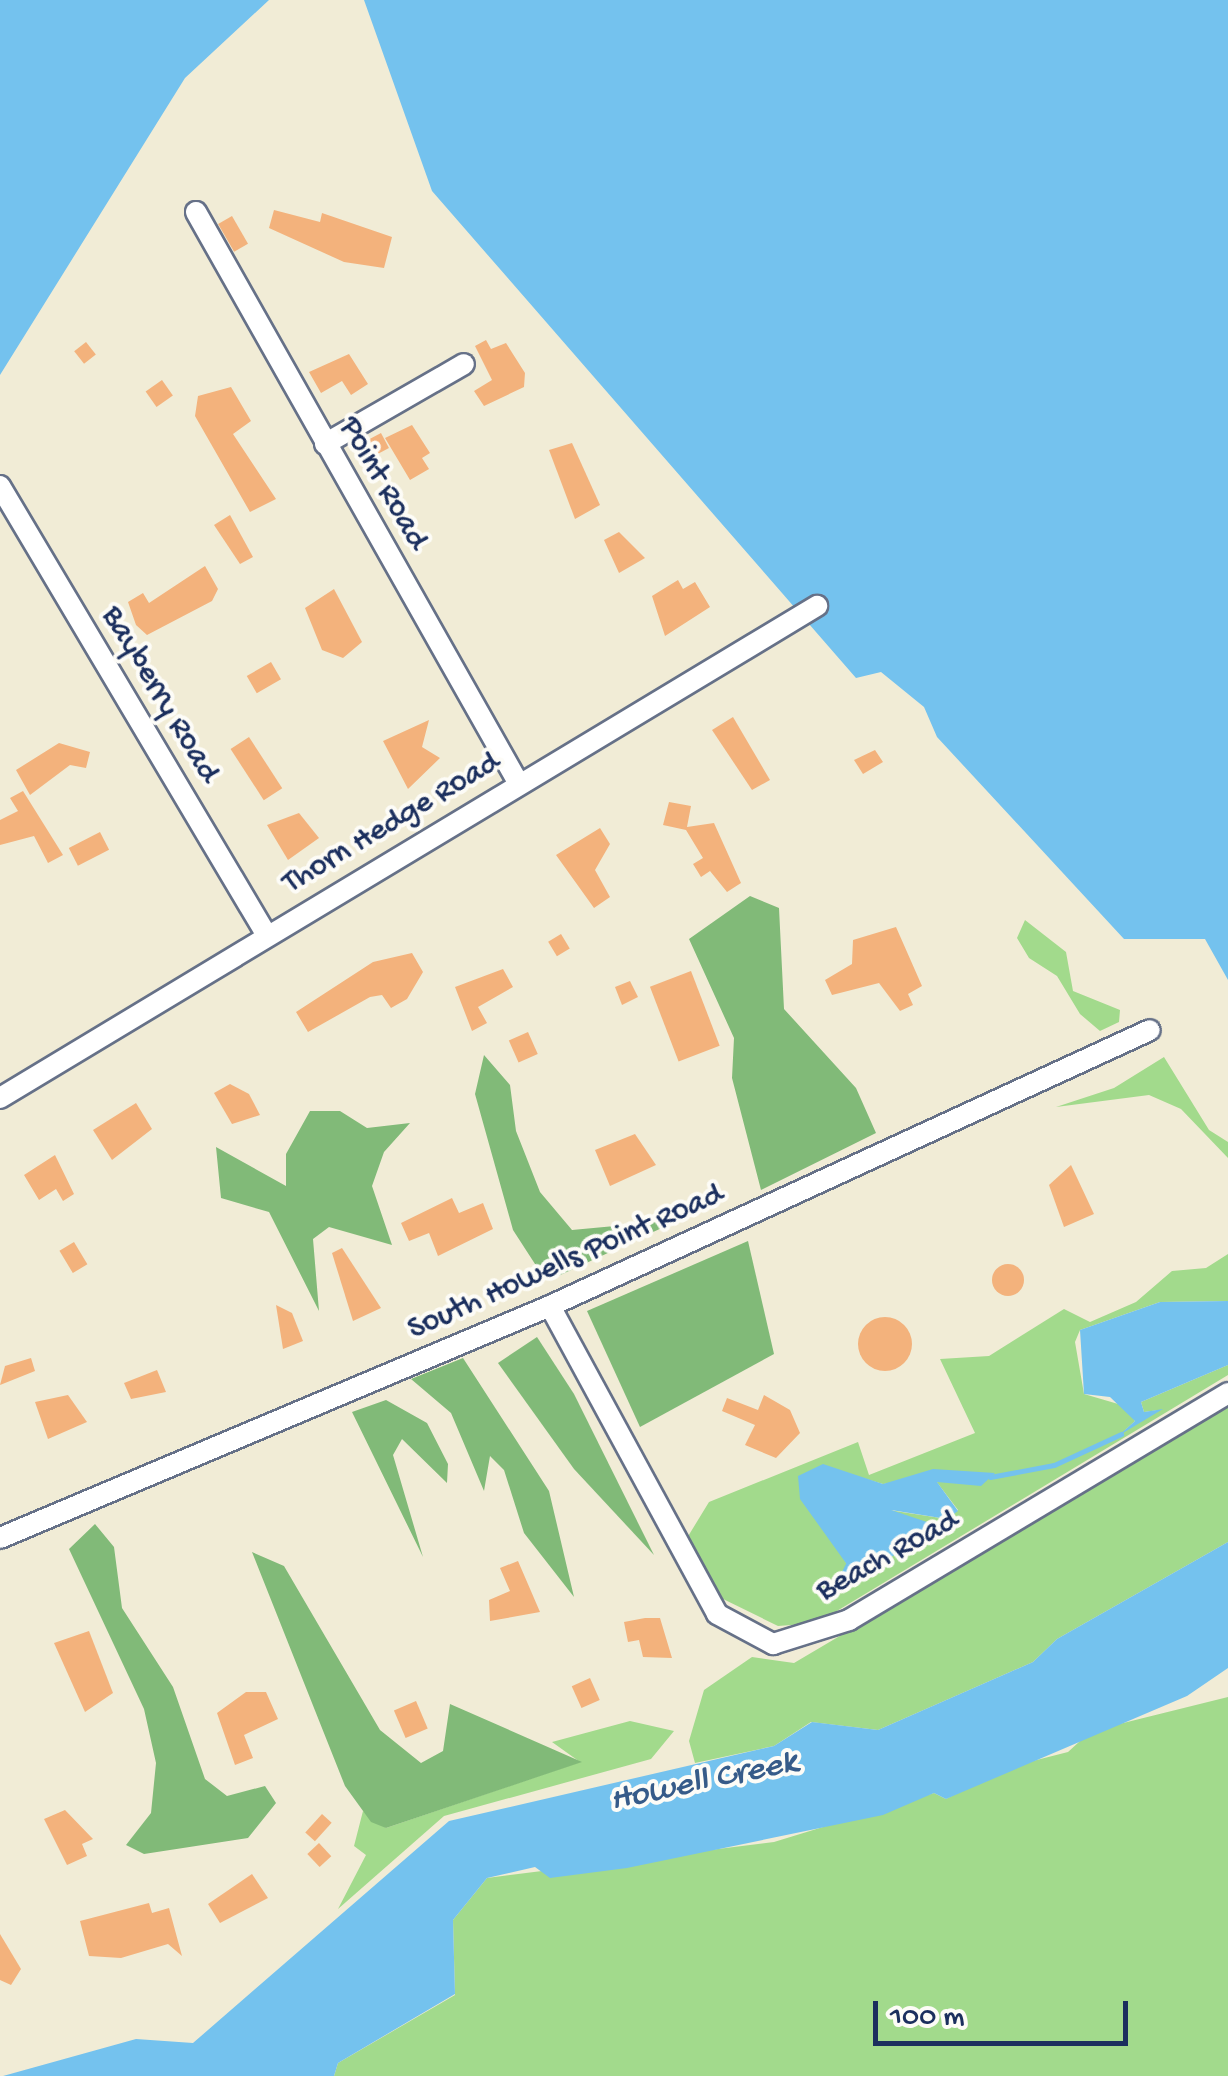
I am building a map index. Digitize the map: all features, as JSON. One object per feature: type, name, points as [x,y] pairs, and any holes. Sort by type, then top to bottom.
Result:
[{"type":"street","name":"Point Road","points":[[196,212],[519,784]]},
{"type":"street","points":[[325,444],[464,364]]},
{"type":"street","name":"Bayberry Road","points":[[0,486],[266,934]]},
{"type":"street","name":"Thorn Hedge Road","points":[[0,1098],[266,934],[817,606]]},
{"type":"street","name":"South Howells Point Road","points":[[0,1538],[550,1306],[1150,1030]]},
{"type":"street","name":"Beach Road","points":[[550,1306],[717,1614],[773,1644],[850,1620],[1228,1393]]},
{"type":"green space","points":[[750,896],[779,908],[784,1009],[856,1088],[876,1133],[761,1190],[732,1078],[734,1038],[689,939]]},
{"type":"green space","points":[[1025,920],[1066,952],[1073,991],[1120,1010],[1119,1022],[1100,1031],[1080,1014],[1057,976],[1029,958],[1017,938]]},
{"type":"green space","points":[[484,1055],[510,1085],[516,1131],[540,1192],[572,1230],[679,1220],[554,1278],[535,1264],[513,1230],[475,1094]]},
{"type":"green space","points":[[1164,1057],[1209,1130],[1228,1142],[1228,1158],[1181,1109],[1149,1095],[1056,1107],[1114,1088]]},
{"type":"green space","points":[[310,1111],[340,1111],[367,1128],[410,1123],[384,1152],[372,1186],[392,1245],[329,1227],[313,1239],[319,1311],[269,1212],[221,1198],[216,1147],[286,1186],[286,1154]]},
{"type":"green space","points":[[748,1241],[774,1354],[640,1427],[587,1311]]},
{"type":"green space","points":[[1228,1254],[1228,1301],[1160,1302],[1080,1330],[1075,1342],[1084,1394],[1125,1406],[1135,1421],[1124,1431],[1159,1410],[1144,1412],[1141,1402],[1228,1365],[1228,1375],[817,1623],[778,1626],[721,1598],[687,1538],[709,1502],[858,1442],[869,1475],[975,1433],[940,1359],[989,1356],[1064,1309],[1090,1322],[1136,1302],[1172,1271],[1206,1268]],"holes":[[[846,1473],[883,1484],[994,1473],[936,1481],[958,1510],[947,1519],[882,1509],[933,1534],[870,1567],[848,1566],[832,1539]]]},
{"type":"green space","points":[[537,1337],[574,1394],[654,1555],[574,1469],[498,1363]]},
{"type":"green space","points":[[463,1358],[549,1491],[574,1597],[524,1533],[504,1470],[490,1456],[484,1491],[451,1413],[411,1379]]},
{"type":"green space","points":[[386,1400],[427,1423],[448,1464],[447,1483],[402,1439],[393,1455],[423,1557],[352,1412]]},
{"type":"green space","points":[[1228,1407],[1228,1542],[1057,1639],[1033,1662],[878,1730],[811,1722],[774,1746],[695,1763],[689,1741],[704,1690],[752,1657],[794,1663]]},
{"type":"green space","points":[[95,1524],[114,1547],[122,1608],[173,1687],[205,1779],[227,1796],[265,1786],[276,1803],[248,1838],[144,1854],[126,1845],[151,1813],[156,1763],[144,1709],[69,1549]]},
{"type":"green space","points":[[252,1552],[284,1566],[380,1730],[421,1763],[443,1751],[450,1704],[582,1762],[386,1828],[371,1822],[345,1786]]},
{"type":"green space","points":[[1228,1697],[1228,2076],[334,2076],[338,2063],[455,1995],[453,1920],[487,1878],[774,1842],[934,1793],[946,1799],[1005,1768],[1068,1752],[1091,1731]]},
{"type":"green space","points":[[630,1721],[674,1731],[651,1759],[444,1816],[338,1909],[366,1855],[354,1846],[363,1811],[386,1828],[580,1762],[552,1742]]},
{"type":"water","points":[[0,0],[269,0],[185,78],[0,375]]},
{"type":"water","points":[[364,0],[1228,0],[1228,980],[1205,939],[1124,939],[937,737],[924,707],[881,672],[856,678],[432,191]]},
{"type":"water","points":[[1228,1301],[1228,1365],[1141,1402],[1144,1412],[1163,1409],[1118,1436],[1135,1421],[1110,1397],[1084,1394],[1080,1330],[1160,1302]]},
{"type":"water","points":[[823,1464],[883,1484],[933,1469],[995,1473],[981,1486],[937,1482],[958,1511],[947,1519],[891,1510],[927,1522],[934,1534],[870,1568],[848,1566],[800,1499],[798,1476]]},
{"type":"water","name":"Howell Creek","points":[[1228,1542],[1228,1668],[1187,1696],[946,1799],[934,1793],[883,1815],[627,1868],[550,1878],[535,1867],[487,1878],[453,1920],[455,1994],[338,2063],[334,2076],[3,2076],[136,2039],[193,2043],[449,1821],[774,1746],[812,1722],[878,1730],[1033,1662],[1057,1639]]},
{"type":"building","points":[[274,210],[320,222],[322,213],[392,237],[384,268],[344,262],[269,228]]},
{"type":"building","points":[[232,216],[248,244],[234,252],[218,224]]},
{"type":"building","points":[[486,340],[491,349],[506,343],[525,373],[524,387],[484,406],[474,391],[492,380],[475,346]]},
{"type":"building","points":[[86,342],[96,355],[84,364],[74,351]]},
{"type":"building","points":[[349,354],[368,384],[351,395],[342,381],[321,393],[309,372]]},
{"type":"building","points":[[162,380],[173,396],[157,407],[146,391]]},
{"type":"building","points":[[231,387],[251,421],[233,434],[276,499],[250,512],[195,416],[198,396]]},
{"type":"building","points":[[412,425],[430,453],[422,458],[429,469],[410,480],[385,438]]},
{"type":"building","points":[[381,433],[389,448],[376,455],[368,440]]},
{"type":"building","points":[[572,443],[600,505],[575,519],[549,450]]},
{"type":"building","points":[[230,515],[253,557],[240,564],[214,525]]},
{"type":"building","points":[[619,532],[645,558],[619,573],[604,540]]},
{"type":"building","points":[[205,566],[218,589],[212,601],[147,635],[136,625],[128,602],[143,593],[149,603]]},
{"type":"building","points":[[678,580],[683,589],[695,582],[710,607],[665,636],[652,596]]},
{"type":"building","points":[[334,589],[362,642],[343,658],[322,650],[305,608]]},
{"type":"building","points":[[271,662],[281,679],[257,693],[247,676]]},
{"type":"building","points":[[733,717],[770,780],[752,790],[712,730]]},
{"type":"building","points":[[429,720],[422,747],[440,758],[408,789],[383,741]]},
{"type":"building","points":[[249,737],[282,788],[264,800],[231,749]]},
{"type":"building","points":[[59,743],[90,752],[86,768],[70,765],[30,795],[16,770]]},
{"type":"building","points":[[875,750],[883,762],[863,774],[854,760]]},
{"type":"building","points":[[23,791],[63,855],[48,863],[34,836],[0,845],[0,820],[18,811],[10,798]]},
{"type":"building","points":[[669,802],[691,806],[687,827],[714,823],[741,883],[727,892],[710,871],[701,877],[693,864],[703,858],[686,830],[663,825]]},
{"type":"building","points":[[299,813],[319,838],[288,860],[267,825]]},
{"type":"building","points":[[600,828],[610,844],[595,870],[610,897],[594,908],[556,855]]},
{"type":"building","points":[[100,832],[109,850],[78,866],[69,848]]},
{"type":"building","points":[[896,927],[922,986],[908,994],[913,1005],[900,1011],[879,983],[832,995],[825,980],[852,964],[853,940]]},
{"type":"building","points":[[561,934],[570,949],[557,956],[548,942]]},
{"type":"building","points":[[412,953],[423,972],[407,999],[391,1008],[382,995],[370,997],[308,1032],[296,1012],[373,962]]},
{"type":"building","points":[[503,969],[513,987],[478,1007],[487,1023],[472,1031],[455,987]]},
{"type":"building","points":[[691,971],[720,1046],[679,1061],[650,987]]},
{"type":"building","points":[[630,981],[638,997],[622,1005],[615,987]]},
{"type":"building","points":[[528,1032],[538,1054],[519,1062],[509,1041]]},
{"type":"building","points":[[230,1084],[249,1094],[260,1115],[232,1124],[214,1093]]},
{"type":"building","points":[[136,1103],[152,1129],[112,1160],[93,1130]]},
{"type":"building","points":[[635,1134],[656,1165],[610,1186],[595,1150]]},
{"type":"building","points":[[55,1155],[74,1194],[63,1201],[56,1189],[39,1200],[24,1175]]},
{"type":"building","points":[[1071,1165],[1094,1214],[1064,1227],[1049,1185]]},
{"type":"building","points":[[452,1198],[459,1213],[483,1203],[493,1229],[438,1256],[429,1233],[409,1241],[401,1223]]},
{"type":"building","points":[[74,1242],[87,1264],[73,1273],[59,1251]]},
{"type":"building","points":[[342,1248],[381,1308],[353,1321],[332,1253]]},
{"type":"building","points":[[1008,1264],[1019,1269],[1024,1280],[1019,1291],[1008,1296],[997,1291],[992,1280],[997,1269]]},
{"type":"building","points":[[276,1305],[292,1313],[303,1341],[283,1349]]},
{"type":"building","points":[[885,1317],[904,1325],[912,1344],[904,1363],[885,1371],[866,1363],[858,1344],[866,1325]]},
{"type":"building","points":[[31,1358],[35,1371],[0,1385],[5,1366]]},
{"type":"building","points":[[157,1370],[166,1392],[131,1399],[124,1383]]},
{"type":"building","points":[[68,1395],[87,1422],[48,1439],[35,1402]]},
{"type":"building","points":[[764,1395],[790,1410],[800,1433],[776,1458],[745,1445],[755,1425],[722,1411],[727,1398],[758,1410]]},
{"type":"building","points":[[518,1561],[540,1612],[490,1621],[489,1600],[510,1591],[500,1568]]},
{"type":"building","points":[[660,1618],[672,1658],[643,1657],[639,1640],[628,1642],[624,1622]]},
{"type":"building","points":[[89,1631],[113,1693],[85,1712],[54,1643]]},
{"type":"building","points":[[590,1678],[600,1700],[581,1708],[572,1686]]},
{"type":"building","points":[[246,1692],[266,1692],[278,1719],[244,1735],[253,1758],[235,1765],[217,1713]]},
{"type":"building","points":[[416,1701],[428,1729],[406,1738],[394,1710]]},
{"type":"building","points":[[65,1810],[93,1839],[82,1844],[87,1856],[67,1865],[44,1819]]},
{"type":"building","points":[[322,1814],[332,1823],[315,1841],[305,1833]]},
{"type":"building","points":[[319,1843],[331,1856],[320,1867],[307,1854]]},
{"type":"building","points":[[252,1874],[268,1898],[220,1923],[208,1904]]},
{"type":"building","points":[[149,1903],[152,1913],[169,1908],[182,1956],[168,1944],[121,1958],[89,1956],[80,1921]]},
{"type":"building","points":[[0,1934],[21,1969],[11,1985],[0,1980]]},
{"type":"waterway","points":[[990,1477],[1054,1465],[1121,1434]]},
{"type":"waterway","points":[[831,1598],[850,1560]]}]
